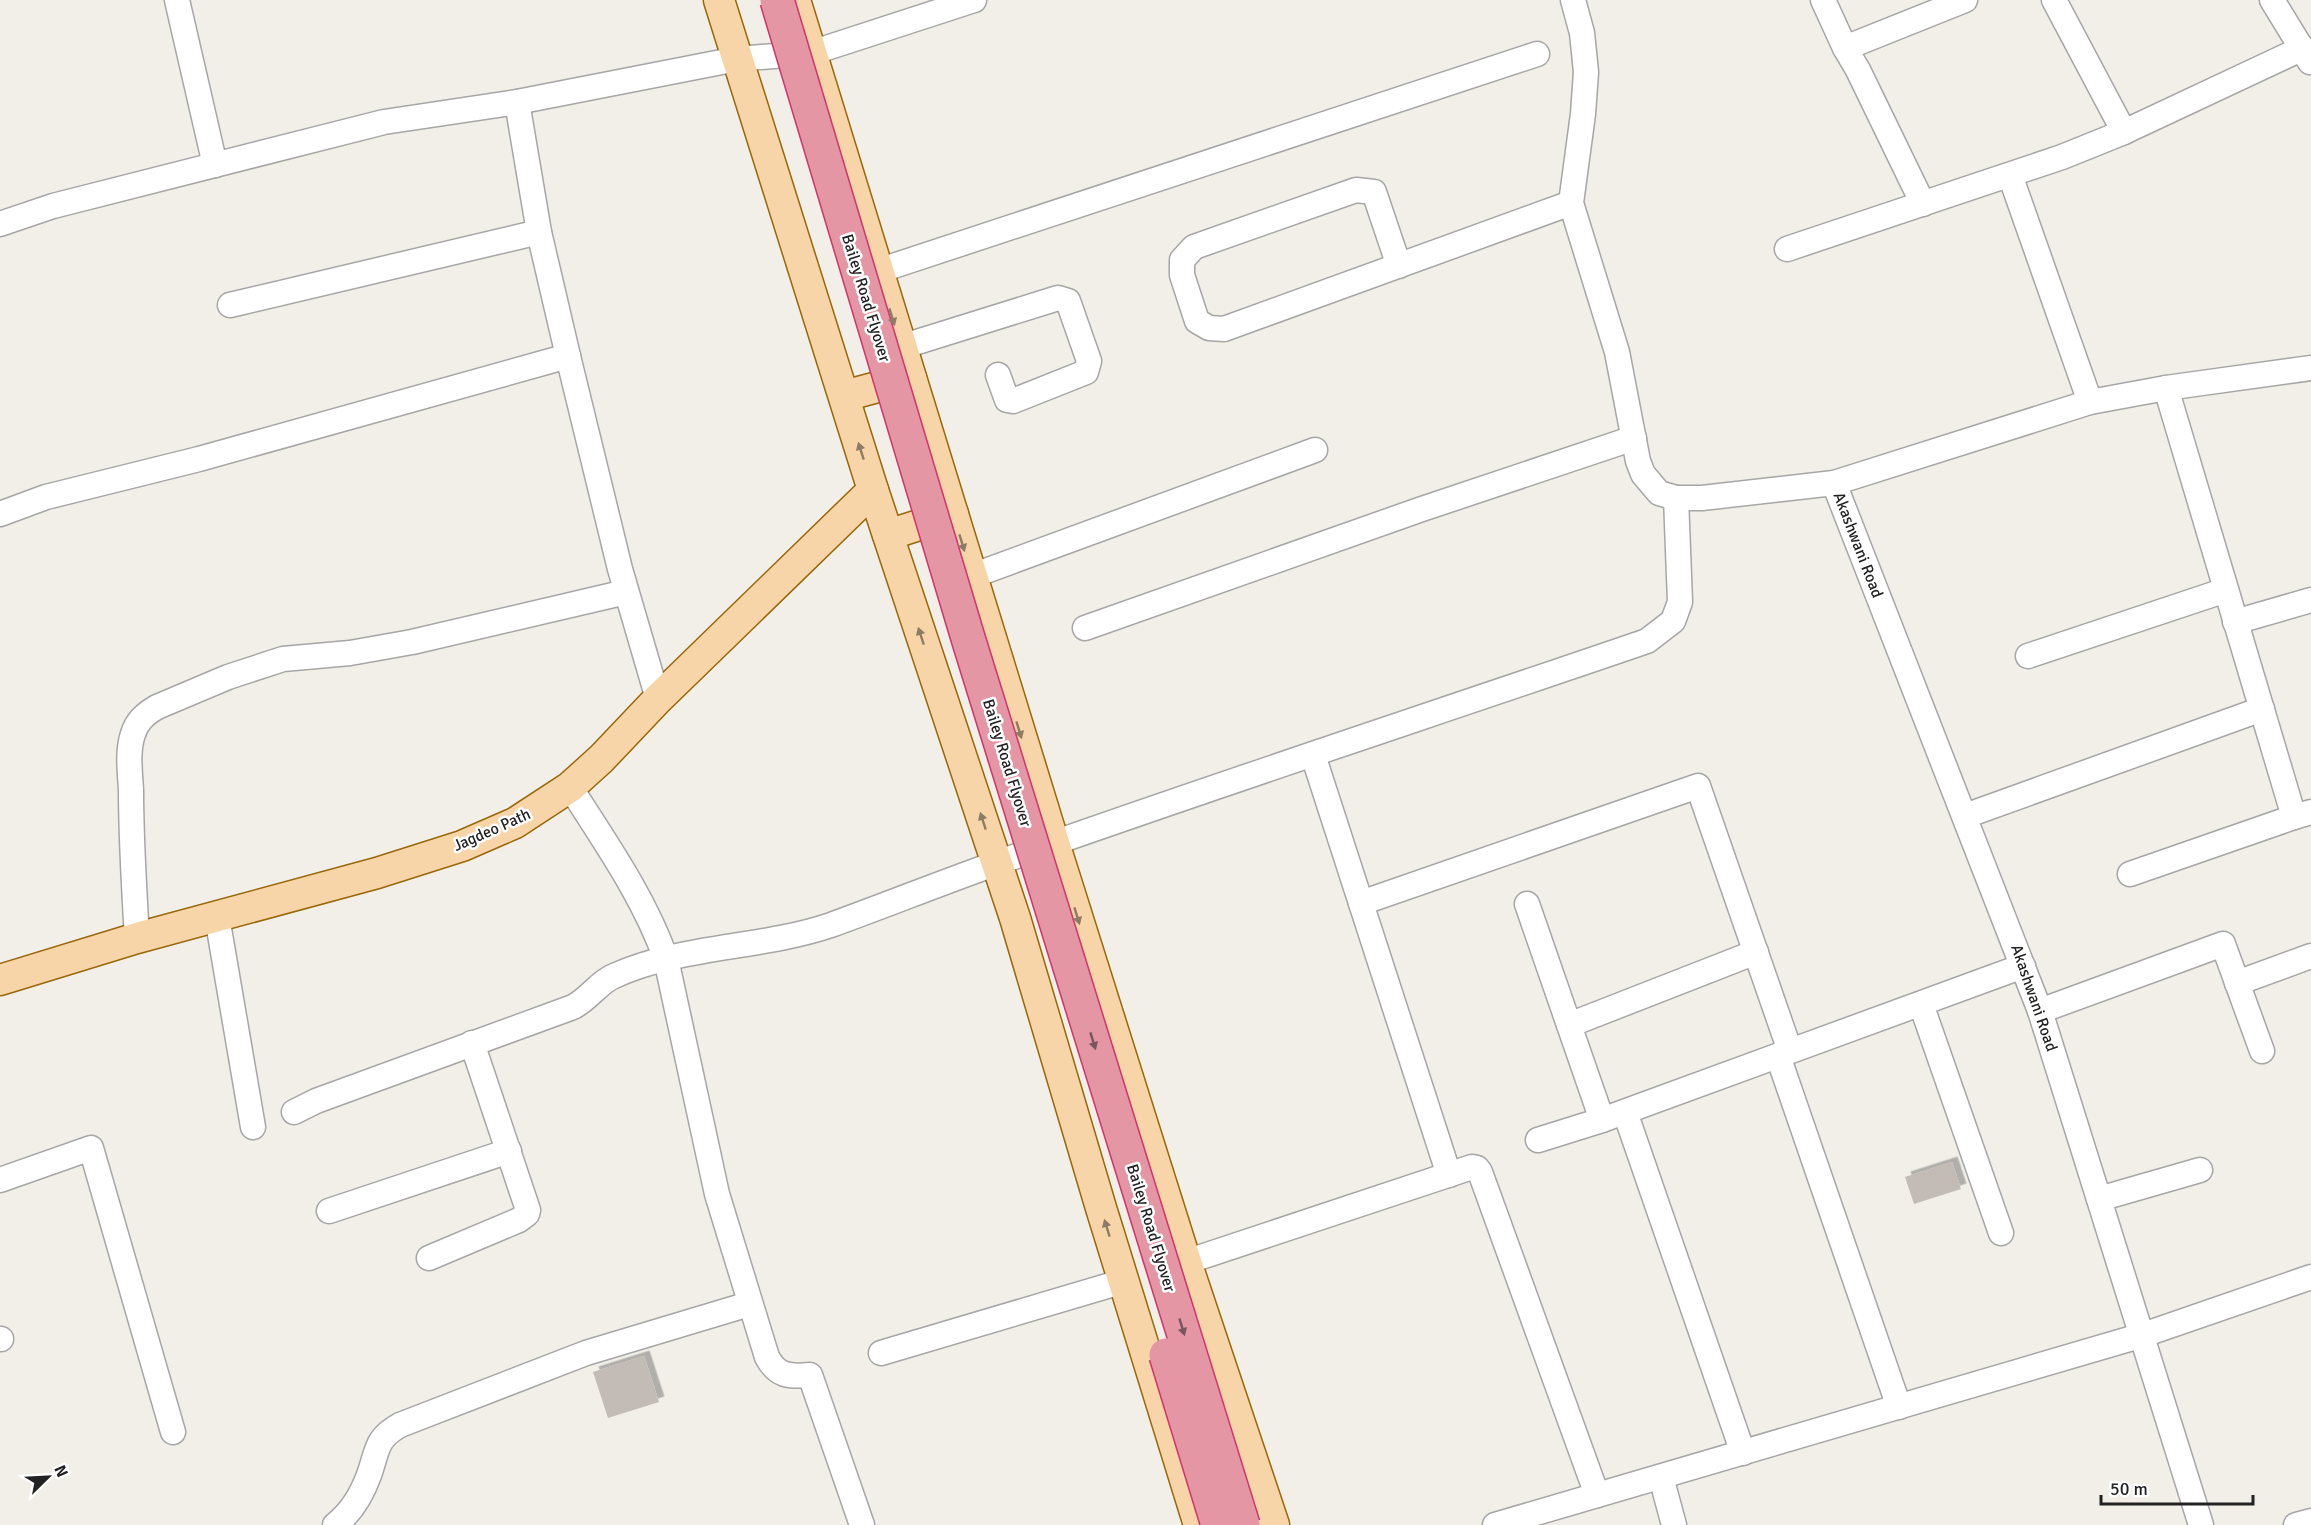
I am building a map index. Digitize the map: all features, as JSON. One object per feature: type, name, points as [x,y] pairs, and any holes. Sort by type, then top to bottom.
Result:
[{"type":"highway","name":"Bailey Road Flyover","points":[[755,0],[1218,1525]]},
{"type":"highway","name":"Bailey Road Flyover","points":[[777,0],[972,650],[1243,1525]]},
{"type":"main road","points":[[719,0],[873,490],[997,863],[1199,1525]]},
{"type":"main road","points":[[795,0],[1054,843],[1186,1262],[1274,1525]]},
{"type":"main road","points":[[844,396],[911,378]]},
{"type":"main road","name":"Jagdeo Path","points":[[0,980],[137,938],[377,873],[462,846],[515,823],[570,787],[601,759],[658,699],[873,490]]},
{"type":"main road","points":[[888,535],[953,514]]},
{"type":"street","points":[[177,0],[215,165]]},
{"type":"street","points":[[0,224],[53,206],[384,122],[517,102],[737,59],[811,53],[974,0]]},
{"type":"street","points":[[1573,0],[1582,33],[1586,72],[1571,203],[1617,352],[1640,468],[1659,493],[1676,498],[1702,498],[1834,483],[2090,402],[2166,388],[2311,368]]},
{"type":"street","points":[[1823,0],[1923,204]]},
{"type":"street","points":[[1845,48],[1965,0]]},
{"type":"street","points":[[2054,0],[2124,132]]},
{"type":"street","points":[[1787,249],[2010,175],[2124,132],[2307,56],[2272,0]]},
{"type":"street","points":[[878,271],[1537,54]]},
{"type":"street","points":[[517,102],[539,232],[568,356],[626,592],[658,699]]},
{"type":"street","points":[[2010,175],[2090,402]]},
{"type":"street","points":[[1399,266],[1374,192],[1356,190],[1194,247],[1182,260],[1182,275],[1197,321],[1209,328],[1224,329],[1399,266],[1571,203]]},
{"type":"street","points":[[230,304],[539,232]]},
{"type":"street","points":[[901,347],[1058,298],[1068,301],[1089,361],[1086,372],[1013,401],[1007,400],[998,375]]},
{"type":"street","points":[[0,514],[46,497],[199,459],[568,356]]},
{"type":"street","points":[[2130,874],[2302,815],[2262,710],[2166,388]]},
{"type":"street","points":[[1085,628],[1422,509],[1634,438]]},
{"type":"street","points":[[972,576],[1315,450]]},
{"type":"street","name":"Akashwani Road","points":[[1834,483],[2040,1011],[2201,1525]]},
{"type":"street","points":[[294,1112],[316,1101],[573,1007],[586,1000],[611,977],[666,958],[787,937],[827,926],[1054,843],[1647,641],[1673,621],[1680,602],[1676,498]]},
{"type":"street","points":[[2028,656],[2226,590]]},
{"type":"street","points":[[137,938],[130,756],[134,732],[147,713],[228,677],[283,659],[350,653],[402,645],[626,592]]},
{"type":"street","points":[[2235,622],[2311,600]]},
{"type":"street","points":[[1965,816],[2262,710]]},
{"type":"street","points":[[1313,755],[1449,1175]]},
{"type":"street","points":[[1361,903],[1698,786],[1756,952],[1784,1053],[1899,1407]]},
{"type":"street","points":[[570,787],[628,880],[657,934],[666,958],[717,1194],[767,1357],[772,1367],[782,1375],[810,1375],[862,1525]]},
{"type":"street","points":[[1527,904],[1602,1120]]},
{"type":"street","points":[[217,917],[252,1127]]},
{"type":"street","points":[[2040,1011],[2223,944],[2262,1051]]},
{"type":"street","points":[[1569,1026],[1756,952]]},
{"type":"street","points":[[2237,983],[2311,956]]},
{"type":"street","points":[[1539,1140],[1625,1112],[2024,966]]},
{"type":"street","points":[[1921,1004],[2001,1233]]},
{"type":"street","points":[[429,1258],[519,1220],[527,1214],[528,1204],[472,1043]]},
{"type":"street","points":[[1625,1112],[1743,1453]]},
{"type":"street","points":[[0,1180],[91,1148],[173,1432]]},
{"type":"street","points":[[329,1211],[509,1151]]},
{"type":"street","points":[[1186,1262],[1472,1167],[1477,1168],[1597,1496]]},
{"type":"street","points":[[2099,1199],[2199,1170]]},
{"type":"street","points":[[1495,1525],[2143,1335],[2311,1277]]},
{"type":"street","points":[[881,1353],[1124,1281]]},
{"type":"street","points":[[335,1525],[358,1499],[381,1439],[400,1425],[586,1353],[749,1304]]},
{"type":"street","points":[[1661,1477],[1674,1525]]},
{"type":"street","points":[[2296,1525],[2311,1521]]},
{"type":"building","points":[[1952,1162],[1961,1189],[1914,1204],[1905,1177]]},
{"type":"building","points":[[644,1356],[659,1402],[608,1418],[593,1372]]}]
